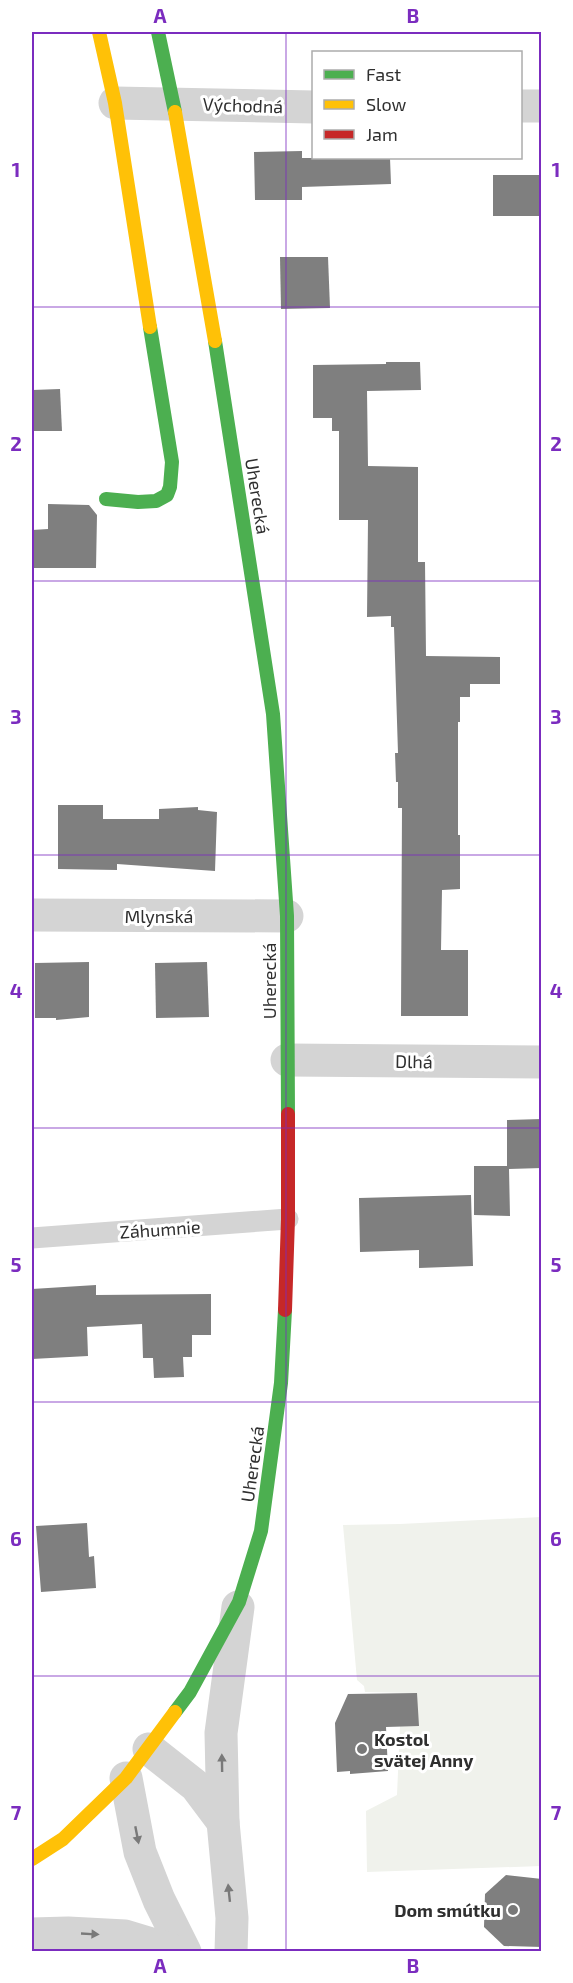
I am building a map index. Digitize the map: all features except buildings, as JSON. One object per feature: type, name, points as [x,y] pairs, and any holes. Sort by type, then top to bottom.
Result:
[{"type":"main road","points":[[99,32],[115,103],[172,462],[170,487],[166,497],[156,503],[106,499]]},
{"type":"main road","name":"Uherecká","points":[[32,1859],[63,1839],[126,1778],[190,1692],[216,1647],[239,1602],[261,1531],[280,1383],[288,1219],[287,916],[273,714],[228,418],[173,103],[158,32]]},
{"type":"street","name":"Východná","points":[[115,103],[312,107]]},
{"type":"street","points":[[522,106],[542,106]]},
{"type":"street","name":"Mlynská","points":[[32,915],[287,916]]},
{"type":"street","name":"Dlhá","points":[[286,1060],[542,1062]]},
{"type":"street","points":[[231,1952],[232,1918],[223,1822],[221,1733],[239,1602]]},
{"type":"street","points":[[149,1749],[196,1786],[223,1822]]},
{"type":"street","points":[[126,1778],[140,1852],[159,1900],[185,1952]]},
{"type":"street","points":[[32,1934],[125,1936],[178,1952]]},
{"type":"lane","name":"Záhumnie","points":[[32,1238],[288,1219]]},
{"type":"shaded area","points":[[541,1517],[541,1866],[367,1872],[366,1811],[397,1795],[400,1726],[413,1693],[365,1692],[364,1686],[357,1680],[343,1525]]},
{"type":"traffic: fast","points":[[158,32],[175,112]]},
{"type":"traffic: fast","points":[[106,499],[156,501],[167,495],[170,487],[172,462],[150,327]]},
{"type":"traffic: fast","points":[[215,341],[273,714],[287,916],[288,1114]]},
{"type":"traffic: fast","points":[[175,1712],[190,1692],[239,1602],[261,1531],[281,1383],[285,1310]]},
{"type":"traffic: slow","points":[[99,32],[115,103],[150,327]]},
{"type":"traffic: slow","points":[[175,112],[215,341]]},
{"type":"traffic: slow","points":[[32,1859],[63,1839],[126,1778],[175,1712]]},
{"type":"traffic: jam","points":[[285,1310],[288,1114]]},
{"type":"place","name":"Kostol svätej Anny","points":[[362,1749]]},
{"type":"place","name":"Dom smútku","points":[[513,1910]]}]
